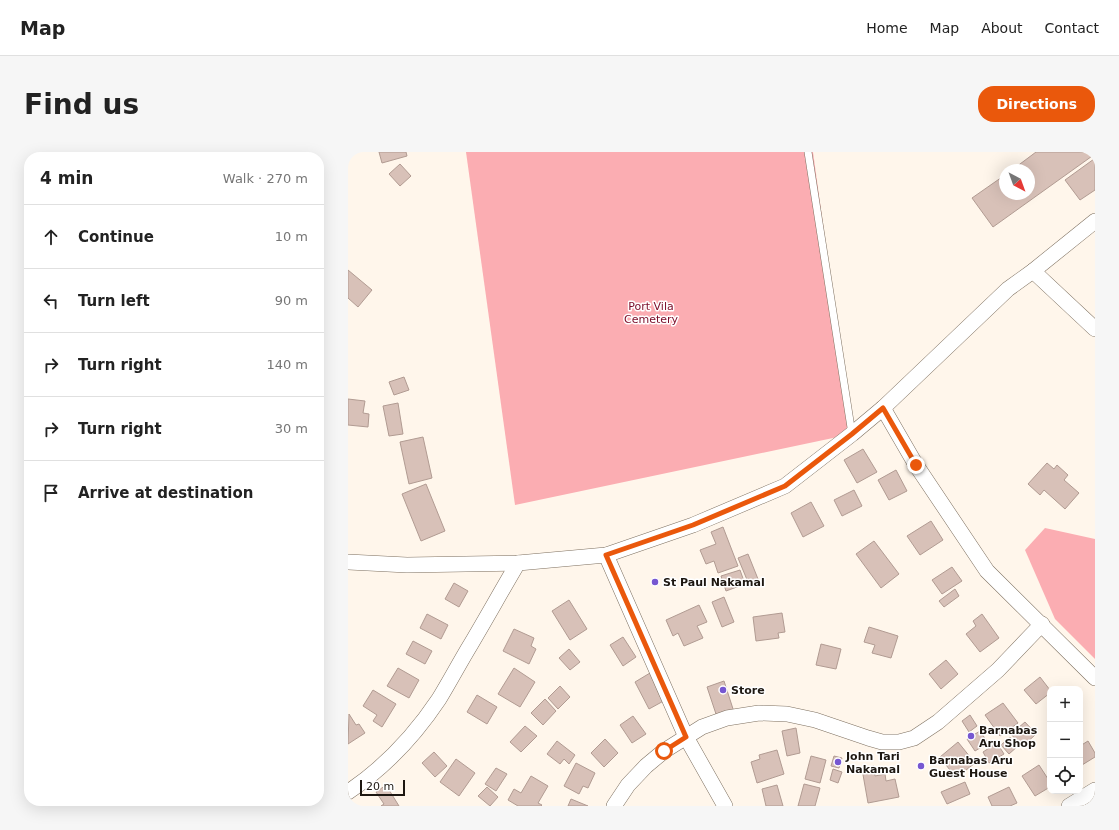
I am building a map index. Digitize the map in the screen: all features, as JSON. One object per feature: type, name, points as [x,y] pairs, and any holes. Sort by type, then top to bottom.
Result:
[{"type":"street","points":[[348,562],[408,565],[518,562],[606,555],[693,525],[785,486],[883,408],[1008,289],[1033,271],[1095,221]]},
{"type":"street","points":[[1033,271],[1095,329]]},
{"type":"street","points":[[883,408],[916,465],[987,571],[1095,678]]},
{"type":"street","points":[[606,555],[686,737],[726,806]]},
{"type":"street","points":[[348,792],[395,754],[418,727],[449,682],[518,562]]},
{"type":"street","points":[[614,806],[628,785],[646,766],[664,751],[702,727],[727,718],[759,713],[787,714],[815,720],[882,742],[899,742],[914,738],[938,722],[998,670],[1042,624]]},
{"type":"street","points":[[1069,806],[1095,790]]},
{"type":"lane","points":[[808,152],[852,434]]},
{"type":"green space","name":"Port Vila Cemetery","points":[[466,152],[813,152],[852,434],[515,505]]},
{"type":"green space","points":[[1045,528],[1095,539],[1095,659],[1055,619],[1025,550]]},
{"type":"building","points":[[379,152],[406,152],[407,156],[382,163]]},
{"type":"building","points":[[1036,152],[1095,152],[1095,154],[1035,197],[1035,164],[1020,164]]},
{"type":"building","points":[[1094,159],[1095,190],[1080,200],[1065,180]]},
{"type":"building","points":[[400,164],[411,176],[400,186],[389,174]]},
{"type":"building","points":[[999,179],[999,200],[1031,200],[993,227],[972,198]]},
{"type":"building","points":[[348,270],[372,290],[358,307],[348,298]]},
{"type":"building","points":[[404,377],[409,390],[394,395],[389,382]]},
{"type":"building","points":[[348,399],[365,401],[363,413],[369,414],[368,427],[348,425]]},
{"type":"building","points":[[398,403],[403,434],[389,436],[383,406]]},
{"type":"building","points":[[423,437],[432,478],[409,484],[400,442]]},
{"type":"building","points":[[863,449],[877,472],[857,483],[844,460]]},
{"type":"building","points":[[1047,463],[1054,469],[1057,465],[1068,475],[1064,480],[1079,493],[1065,509],[1044,490],[1040,495],[1028,484]]},
{"type":"building","points":[[896,470],[907,491],[889,500],[878,480]]},
{"type":"building","points":[[426,484],[445,531],[421,541],[402,494]]},
{"type":"building","points":[[854,490],[862,506],[842,516],[834,500]]},
{"type":"building","points":[[811,502],[824,526],[803,537],[791,513]]},
{"type":"building","points":[[931,521],[943,540],[920,555],[907,536]]},
{"type":"building","points":[[723,527],[738,566],[718,573],[714,561],[706,564],[700,550],[716,544],[711,532]]},
{"type":"building","points":[[874,541],[899,574],[881,588],[856,554]]},
{"type":"building","points":[[748,554],[760,584],[750,587],[738,558]]},
{"type":"building","points":[[952,567],[962,581],[942,594],[932,580]]},
{"type":"building","points":[[740,570],[745,584],[726,591],[721,576]]},
{"type":"building","points":[[454,583],[468,591],[459,607],[445,599]]},
{"type":"building","points":[[955,589],[959,596],[944,607],[939,601]]},
{"type":"building","points":[[724,597],[734,622],[722,627],[712,602]]},
{"type":"building","points":[[569,600],[587,629],[570,640],[552,611]]},
{"type":"building","points":[[699,605],[707,622],[697,626],[703,638],[684,646],[678,633],[673,636],[666,620]]},
{"type":"building","points":[[782,613],[785,632],[778,633],[779,638],[756,641],[753,617]]},
{"type":"building","points":[[427,614],[448,625],[441,639],[420,628]]},
{"type":"building","points":[[982,614],[999,638],[980,652],[966,634],[976,626],[973,621]]},
{"type":"building","points":[[869,627],[898,636],[891,658],[872,653],[875,645],[864,642]]},
{"type":"building","points":[[514,629],[534,638],[531,646],[536,649],[529,664],[503,651]]},
{"type":"building","points":[[623,637],[636,657],[623,666],[610,645]]},
{"type":"building","points":[[413,641],[432,651],[425,664],[406,654]]},
{"type":"building","points":[[821,644],[841,649],[836,669],[816,665]]},
{"type":"building","points":[[569,649],[580,662],[570,670],[559,658]]},
{"type":"building","points":[[946,660],[958,674],[941,689],[929,674]]},
{"type":"building","points":[[398,668],[419,680],[409,698],[387,686]]},
{"type":"building","points":[[514,668],[535,682],[520,707],[498,694]]},
{"type":"building","points":[[650,673],[669,698],[649,709],[635,682]]},
{"type":"building","points":[[1040,677],[1047,686],[1047,695],[1036,704],[1024,690]]},
{"type":"building","points":[[724,681],[734,712],[717,717],[707,687]]},
{"type":"building","points":[[560,686],[570,697],[558,709],[548,698]]},
{"type":"building","points":[[373,690],[396,704],[382,727],[373,721],[377,715],[363,706]]},
{"type":"building","points":[[477,695],[497,707],[487,724],[467,712]]},
{"type":"building","points":[[545,699],[556,711],[543,725],[531,713]]},
{"type":"building","points":[[1003,703],[1018,723],[1000,736],[985,715]]},
{"type":"building","points":[[349,714],[356,725],[359,724],[365,733],[348,744]]},
{"type":"building","points":[[970,715],[977,726],[969,732],[962,721]]},
{"type":"building","points":[[633,716],[646,734],[632,743],[620,725]]},
{"type":"building","points":[[1025,722],[1036,734],[1022,747],[1011,734]]},
{"type":"building","points":[[525,726],[537,736],[521,752],[510,742]]},
{"type":"building","points":[[796,728],[800,753],[787,756],[782,731]]},
{"type":"building","points":[[980,731],[988,743],[975,751],[967,739]]},
{"type":"building","points":[[1010,737],[1018,746],[1009,754],[1001,745]]},
{"type":"building","points":[[605,739],[618,753],[604,767],[591,753]]},
{"type":"building","points":[[557,741],[575,755],[569,764],[564,759],[560,764],[547,754]]},
{"type":"building","points":[[1088,741],[1095,753],[1095,757],[1083,764],[1083,758],[1083,744]]},
{"type":"building","points":[[958,742],[975,763],[956,778],[940,757]]},
{"type":"building","points":[[997,743],[1004,754],[989,763],[983,752]]},
{"type":"building","points":[[777,750],[784,774],[757,783],[751,762],[760,759],[759,755]]},
{"type":"building","points":[[434,752],[447,766],[435,777],[422,763]]},
{"type":"building","points":[[811,756],[826,760],[820,783],[805,779]]},
{"type":"building","points":[[834,756],[842,758],[839,768],[831,766]]},
{"type":"building","points":[[456,759],[475,773],[459,796],[440,782]]},
{"type":"building","points":[[576,763],[595,773],[588,788],[583,786],[579,794],[564,786]]},
{"type":"building","points":[[1039,765],[1047,777],[1047,789],[1035,796],[1022,776]]},
{"type":"building","points":[[874,766],[875,776],[885,774],[886,781],[895,779],[899,797],[868,803],[862,769]]},
{"type":"building","points":[[496,768],[507,774],[496,791],[485,784]]},
{"type":"building","points":[[833,769],[842,772],[838,783],[830,780]]},
{"type":"building","points":[[531,776],[548,786],[538,803],[542,805],[518,806],[508,800],[514,789],[521,793]]},
{"type":"building","points":[[965,782],[970,794],[947,804],[941,792]]},
{"type":"building","points":[[804,784],[820,788],[815,806],[798,806]]},
{"type":"building","points":[[386,785],[399,806],[381,806],[384,804],[376,792]]},
{"type":"building","points":[[777,785],[783,806],[766,806],[762,789]]},
{"type":"building","points":[[487,787],[498,797],[490,806],[478,796]]},
{"type":"building","points":[[1009,787],[1017,803],[1010,806],[992,806],[988,797]]},
{"type":"building","points":[[571,799],[588,806],[568,806]]},
{"type":"place","name":"St Paul Nakamal","points":[[655,582]]},
{"type":"place","name":"Store","points":[[723,690]]},
{"type":"place","name":"Barnabas Aru Shop","points":[[971,736]]},
{"type":"place","name":"John Tari Nakamal","points":[[838,762]]},
{"type":"place","name":"Barnabas Aru Guest House","points":[[921,766]]},
{"type":"route","points":[[664,751],[686,737],[606,555],[693,525],[785,486],[883,408],[916,465]]}]
